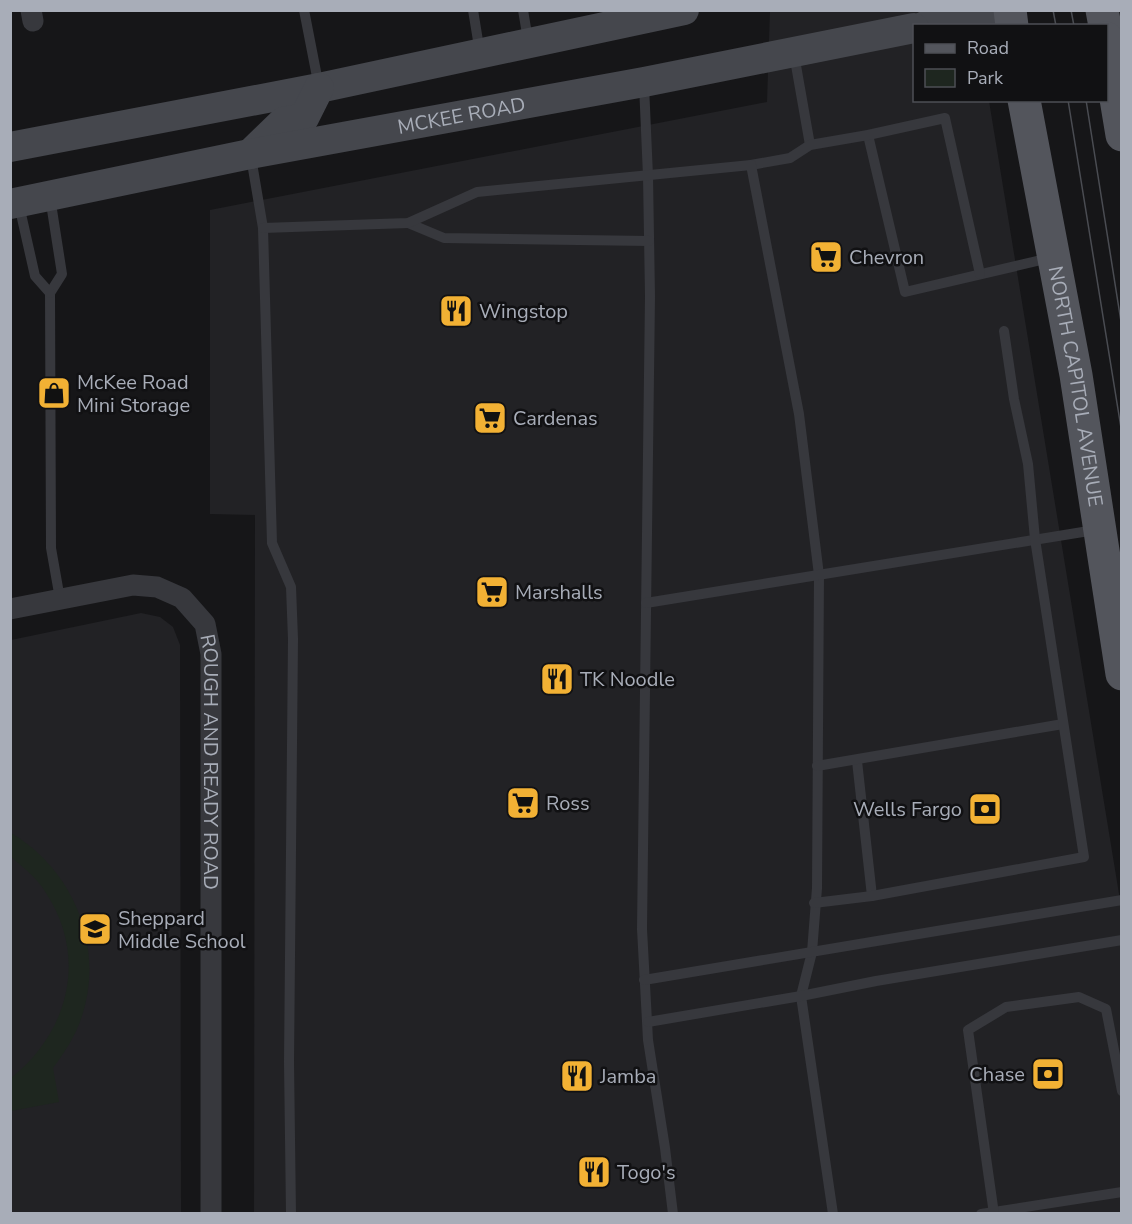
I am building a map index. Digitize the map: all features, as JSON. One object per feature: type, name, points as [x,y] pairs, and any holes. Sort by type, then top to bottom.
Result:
[{"type":"main road","points":[[10,147],[319,88],[684,10]]},
{"type":"main road","points":[[934,24],[996,10]]},
{"type":"main road","name":"MCKEE ROAD","points":[[15,204],[250,154],[644,82],[913,28]]},
{"type":"main road","points":[[1108,45],[1121,130]]},
{"type":"main road","points":[[1121,130],[1122,81]]},
{"type":"main road","points":[[250,154],[283,122],[304,117],[319,88]]},
{"type":"main road","name":"NORTH CAPITOL AVENUE","points":[[1024,102],[1076,375],[1122,674]]},
{"type":"street","name":"ROUGH AND READY ROAD","points":[[60,599],[133,585],[157,587],[182,598],[205,624],[211,654],[211,1214]]},
{"type":"street","points":[[10,609],[60,599]]},
{"type":"lane","points":[[304,10],[319,88]]},
{"type":"lane","points":[[473,10],[480,53]]},
{"type":"lane","points":[[523,10],[528,44]]},
{"type":"lane","points":[[794,52],[810,145]]},
{"type":"lane","points":[[644,82],[649,241],[642,929],[648,1040],[673,1214]]},
{"type":"lane","points":[[263,228],[408,223],[477,192],[751,165],[790,158],[810,145],[945,118],[980,274]]},
{"type":"lane","points":[[868,135],[905,292],[1053,258]]},
{"type":"lane","points":[[250,154],[263,228],[272,543],[291,587],[293,639],[289,1062],[291,1214]]},
{"type":"lane","points":[[751,165],[799,414],[819,574],[814,935],[801,996],[834,1214]]},
{"type":"lane","points":[[50,196],[62,274],[50,293],[51,548],[60,599]]},
{"type":"lane","points":[[15,204],[35,276],[50,293]]},
{"type":"lane","points":[[408,223],[444,238],[649,241]]},
{"type":"lane","points":[[814,903],[872,896],[1084,857],[1035,539],[1028,464],[1014,399],[1004,331]]},
{"type":"lane","points":[[646,603],[1099,530]]},
{"type":"lane","points":[[817,766],[857,761],[1063,724]]},
{"type":"lane","points":[[857,761],[872,896]]},
{"type":"lane","points":[[644,980],[1122,900]]},
{"type":"lane","points":[[648,1022],[1122,940]]},
{"type":"lane","points":[[994,1213],[968,1030],[1006,1007],[1079,997],[1106,1009],[1122,1091]]},
{"type":"lane","points":[[981,1214],[1122,1192]]},
{"type":"shaded area","points":[[770,11],[975,11],[922,24],[913,24],[913,102],[989,102],[1121,906],[1121,1213],[254,1213],[255,515],[210,514],[210,210],[767,102]]},
{"type":"shaded area","name":"Sheppard Middle School","points":[[141,613],[160,617],[173,627],[180,645],[181,1213],[11,1214],[11,640]]},
{"type":"green space","points":[[11,833],[33,848],[67,888],[86,937],[89,963],[88,990],[82,1016],[70,1043],[53,1068],[59,1102],[11,1111],[11,1078],[31,1059],[47,1039],[59,1016],[66,992],[69,968],[66,942],[59,917],[39,883],[11,857]]},
{"type":"tram line","points":[[1053,10],[1056,24]]},
{"type":"tram line","points":[[1071,10],[1074,24]]},
{"type":"tram line","points":[[1068,102],[1122,434]]},
{"type":"tram line","points":[[1086,102],[1122,328]]},
{"type":"place","name":"Chevron","points":[[826,257]]},
{"type":"place","name":"Wingstop","points":[[456,311]]},
{"type":"place","name":"McKee Road Mini Storage","points":[[54,393]]},
{"type":"place","name":"Cardenas","points":[[490,418]]},
{"type":"place","name":"Marshalls","points":[[492,592]]},
{"type":"place","name":"TK Noodle","points":[[557,679]]},
{"type":"place","name":"Ross","points":[[523,803]]},
{"type":"place","name":"Wells Fargo","points":[[985,809]]},
{"type":"place","name":"Sheppard Middle School","points":[[95,929]]},
{"type":"place","name":"Chase","points":[[1048,1074]]},
{"type":"place","name":"Jamba","points":[[577,1076]]},
{"type":"place","name":"Togo's","points":[[594,1172]]}]
